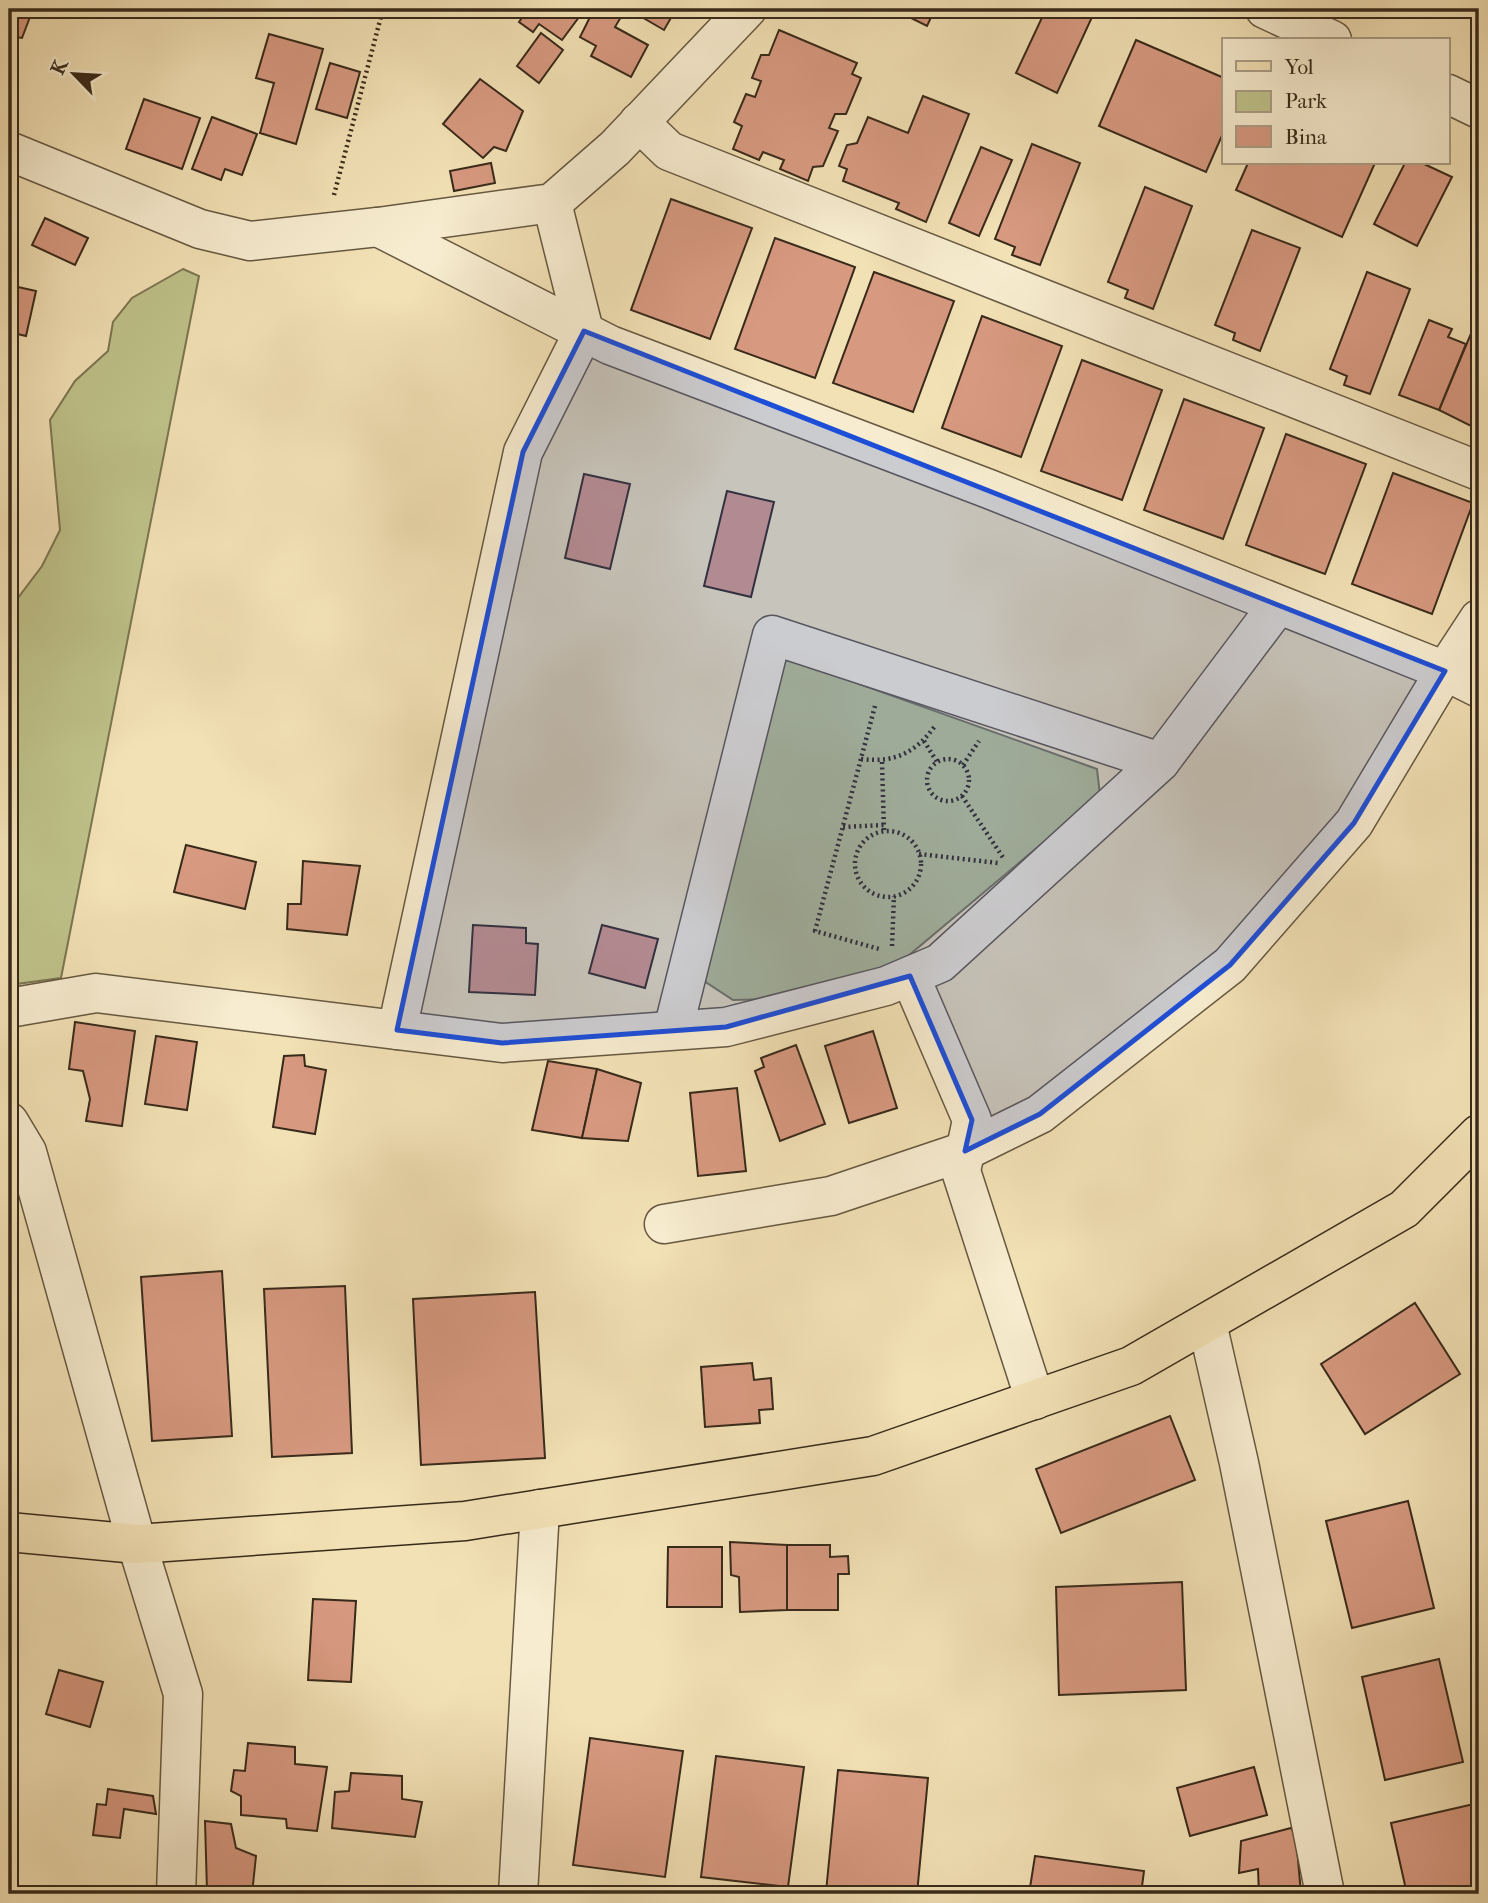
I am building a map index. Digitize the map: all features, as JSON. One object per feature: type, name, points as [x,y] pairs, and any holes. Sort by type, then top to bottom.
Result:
[{"type":"main road","points":[[9,1532],[137,1544],[465,1521],[873,1456],[1131,1366],[1404,1209],[1479,1134]]},
{"type":"street","points":[[9,150],[200,229],[250,241],[378,228],[552,203],[615,148],[747,9]]},
{"type":"street","points":[[1265,9],[1328,38]]},
{"type":"street","points":[[1450,95],[1479,109]]},
{"type":"street","points":[[639,122],[668,151],[1479,471]]},
{"type":"street","points":[[397,1030],[523,452],[584,331],[552,203]]},
{"type":"street","points":[[378,228],[610,345],[1002,494],[1444,671],[1479,688]]},
{"type":"street","points":[[9,1008],[96,993],[502,1043],[726,1027],[886,986],[940,962],[1160,762],[1278,605]]},
{"type":"street","points":[[664,1224],[831,1196],[965,1152],[1040,1114],[1230,964],[1354,822],[1444,671],[1479,619]]},
{"type":"street","points":[[673,1030],[772,635],[1160,762]]},
{"type":"street","points":[[910,976],[972,1120],[961,1171],[1035,1400]]},
{"type":"street","points":[[9,1122],[27,1152],[137,1544],[183,1694],[176,1894]]},
{"type":"street","points":[[1207,1323],[1239,1464],[1325,1894]]},
{"type":"street","points":[[518,1894],[540,1509]]},
{"type":"path","points":[[323,233],[383,9]]},
{"type":"path","points":[[885,672],[815,931],[891,952],[894,896]]},
{"type":"path","points":[[861,759],[882,762],[903,755],[924,741],[939,719]]},
{"type":"path","points":[[924,741],[937,762]]},
{"type":"path","points":[[950,759],[963,765],[969,777],[962,796],[956,800],[942,800],[931,792],[928,786],[929,772],[937,762],[950,759]]},
{"type":"path","points":[[882,762],[884,831]]},
{"type":"path","points":[[919,854],[1007,864],[962,796]]},
{"type":"path","points":[[843,827],[884,825]]},
{"type":"path","points":[[884,831],[897,832],[906,837],[914,844],[919,854],[918,876],[913,885],[894,896],[883,897],[864,887],[855,868],[860,847],[875,833],[884,831]]},
{"type":"highlighted area","points":[[584,331],[1445,671],[1354,823],[1230,965],[1040,1114],[965,1151],[972,1120],[910,976],[726,1027],[502,1043],[397,1030],[523,452]]},
{"type":"green space","points":[[183,269],[199,276],[61,978],[9,985],[9,660],[18,598],[42,566],[60,530],[50,420],[75,381],[108,351],[113,322],[132,298]]},
{"type":"green space","points":[[784,657],[1097,769],[1100,795],[902,961],[782,999],[733,1000],[698,977]]},
{"type":"building","points":[[9,9],[33,9],[22,38],[9,36]]},
{"type":"building","points":[[528,9],[585,9],[562,40],[539,24],[533,32],[519,22]]},
{"type":"building","points":[[594,9],[606,9],[621,17],[615,27],[648,45],[631,77],[591,56],[596,46],[580,37]]},
{"type":"building","points":[[628,9],[676,9],[664,30]]},
{"type":"building","points":[[893,9],[935,9],[927,26]]},
{"type":"building","points":[[1046,9],[1081,9],[1093,15],[1057,93],[1016,73]]},
{"type":"building","points":[[779,30],[857,63],[852,74],[861,78],[846,114],[835,114],[829,128],[838,131],[823,166],[813,167],[808,181],[780,169],[784,160],[763,152],[759,160],[733,149],[742,126],[734,122],[746,94],[755,97],[761,81],[752,78],[761,55],[769,55]]},
{"type":"building","points":[[541,33],[563,50],[539,83],[517,66]]},
{"type":"building","points":[[269,34],[323,49],[296,144],[260,133],[274,83],[256,78]]},
{"type":"building","points":[[1136,40],[1222,77],[1222,136],[1206,172],[1099,126]]},
{"type":"building","points":[[330,63],[360,72],[347,118],[316,109]]},
{"type":"building","points":[[480,79],[523,111],[506,151],[494,147],[483,158],[443,124]]},
{"type":"building","points":[[923,96],[969,114],[926,222],[896,209],[899,203],[843,181],[847,169],[839,166],[847,145],[857,143],[868,117],[908,133]]},
{"type":"building","points":[[144,99],[200,118],[182,169],[126,149]]},
{"type":"building","points":[[212,117],[257,134],[242,175],[225,169],[221,180],[192,169]]},
{"type":"building","points":[[1032,144],[1080,163],[1040,265],[1012,255],[1015,247],[995,239]]},
{"type":"building","points":[[981,147],[1012,160],[979,236],[949,223]]},
{"type":"building","points":[[491,163],[495,183],[454,191],[450,171]]},
{"type":"building","points":[[1248,164],[1375,164],[1342,237],[1236,190]]},
{"type":"building","points":[[1404,164],[1424,164],[1452,177],[1417,246],[1374,224]]},
{"type":"building","points":[[1145,187],[1192,206],[1153,309],[1125,298],[1128,290],[1108,282]]},
{"type":"building","points":[[671,199],[752,228],[710,339],[631,310]]},
{"type":"building","points":[[45,218],[88,238],[75,265],[32,245]]},
{"type":"building","points":[[1252,230],[1300,248],[1260,351],[1233,340],[1235,333],[1215,325]]},
{"type":"building","points":[[775,238],[855,267],[815,378],[735,349]]},
{"type":"building","points":[[874,272],[954,301],[913,412],[833,383]]},
{"type":"building","points":[[1367,272],[1410,289],[1370,394],[1344,385],[1347,376],[1330,369]]},
{"type":"building","points":[[9,285],[36,291],[26,336],[9,332]]},
{"type":"building","points":[[982,316],[1062,346],[1021,457],[942,428]]},
{"type":"building","points":[[1477,319],[1479,320],[1479,430],[1439,410]]},
{"type":"building","points":[[1429,320],[1452,329],[1448,337],[1466,344],[1439,410],[1399,395]]},
{"type":"building","points":[[1082,360],[1162,390],[1122,500],[1041,471]]},
{"type":"building","points":[[1184,399],[1264,428],[1223,539],[1144,510]]},
{"type":"building","points":[[1286,434],[1366,464],[1325,574],[1246,545]]},
{"type":"building","points":[[1393,473],[1473,503],[1432,614],[1352,584]]},
{"type":"building","points":[[584,474],[630,484],[610,569],[565,558]]},
{"type":"building","points":[[727,491],[774,502],[751,597],[704,586]]},
{"type":"building","points":[[186,845],[256,862],[245,909],[174,892]]},
{"type":"building","points":[[303,861],[360,866],[347,935],[287,929],[288,904],[301,904]]},
{"type":"building","points":[[473,925],[526,928],[526,943],[538,944],[535,995],[469,992]]},
{"type":"building","points":[[602,925],[658,939],[645,988],[589,973]]},
{"type":"building","points":[[75,1022],[135,1031],[122,1126],[86,1121],[90,1099],[83,1071],[69,1069]]},
{"type":"building","points":[[873,1031],[897,1108],[849,1123],[825,1046]]},
{"type":"building","points":[[156,1036],[197,1042],[187,1110],[145,1104]]},
{"type":"building","points":[[796,1045],[825,1124],[780,1141],[755,1071],[764,1067],[761,1058]]},
{"type":"building","points":[[304,1055],[305,1066],[326,1070],[315,1134],[273,1127],[284,1056]]},
{"type":"building","points":[[548,1061],[597,1069],[582,1138],[532,1130]]},
{"type":"building","points":[[597,1069],[641,1083],[628,1141],[582,1138]]},
{"type":"building","points":[[737,1088],[746,1171],[698,1176],[690,1093]]},
{"type":"building","points":[[222,1271],[232,1436],[152,1441],[141,1277]]},
{"type":"building","points":[[345,1286],[352,1453],[272,1457],[264,1289]]},
{"type":"building","points":[[535,1292],[545,1458],[421,1465],[413,1299]]},
{"type":"building","points":[[1415,1303],[1460,1374],[1365,1434],[1321,1364]]},
{"type":"building","points":[[752,1363],[754,1380],[771,1378],[773,1409],[759,1410],[760,1423],[705,1427],[701,1367]]},
{"type":"building","points":[[1170,1416],[1195,1480],[1061,1533],[1036,1469]]},
{"type":"building","points":[[1408,1501],[1434,1608],[1352,1628],[1326,1521]]},
{"type":"building","points":[[730,1542],[787,1545],[787,1610],[740,1612],[739,1577],[731,1575]]},
{"type":"building","points":[[787,1545],[830,1545],[830,1557],[848,1556],[849,1574],[838,1574],[838,1610],[787,1610]]},
{"type":"building","points":[[668,1547],[722,1547],[722,1607],[667,1607]]},
{"type":"building","points":[[1182,1582],[1186,1690],[1059,1695],[1056,1587]]},
{"type":"building","points":[[313,1599],[356,1601],[351,1682],[308,1680]]},
{"type":"building","points":[[1439,1659],[1463,1762],[1385,1780],[1362,1677]]},
{"type":"building","points":[[59,1670],[103,1682],[90,1727],[46,1714]]},
{"type":"building","points":[[9,1695],[16,1697],[9,1729]]},
{"type":"building","points":[[590,1738],[683,1751],[665,1877],[573,1865]]},
{"type":"building","points":[[248,1743],[295,1747],[295,1764],[327,1767],[317,1831],[287,1828],[286,1819],[241,1815],[241,1796],[231,1791],[234,1770],[245,1771]]},
{"type":"building","points":[[716,1756],[804,1767],[788,1887],[701,1877]]},
{"type":"building","points":[[1254,1767],[1267,1815],[1190,1836],[1177,1788]]},
{"type":"building","points":[[838,1770],[928,1778],[917,1894],[826,1892]]},
{"type":"building","points":[[351,1773],[402,1776],[402,1799],[422,1802],[415,1837],[332,1828],[335,1792],[349,1791]]},
{"type":"building","points":[[108,1789],[153,1796],[156,1814],[124,1809],[120,1838],[93,1835],[97,1804],[106,1805]]},
{"type":"building","points":[[1474,1804],[1479,1827],[1479,1894],[1407,1894],[1391,1823]]},
{"type":"building","points":[[205,1821],[231,1824],[236,1848],[256,1856],[252,1894],[207,1891]]},
{"type":"building","points":[[1291,1828],[1296,1836],[1301,1894],[1259,1894],[1258,1869],[1239,1873],[1241,1841]]},
{"type":"building","points":[[1035,1856],[1144,1871],[1141,1894],[1029,1894]]}]
